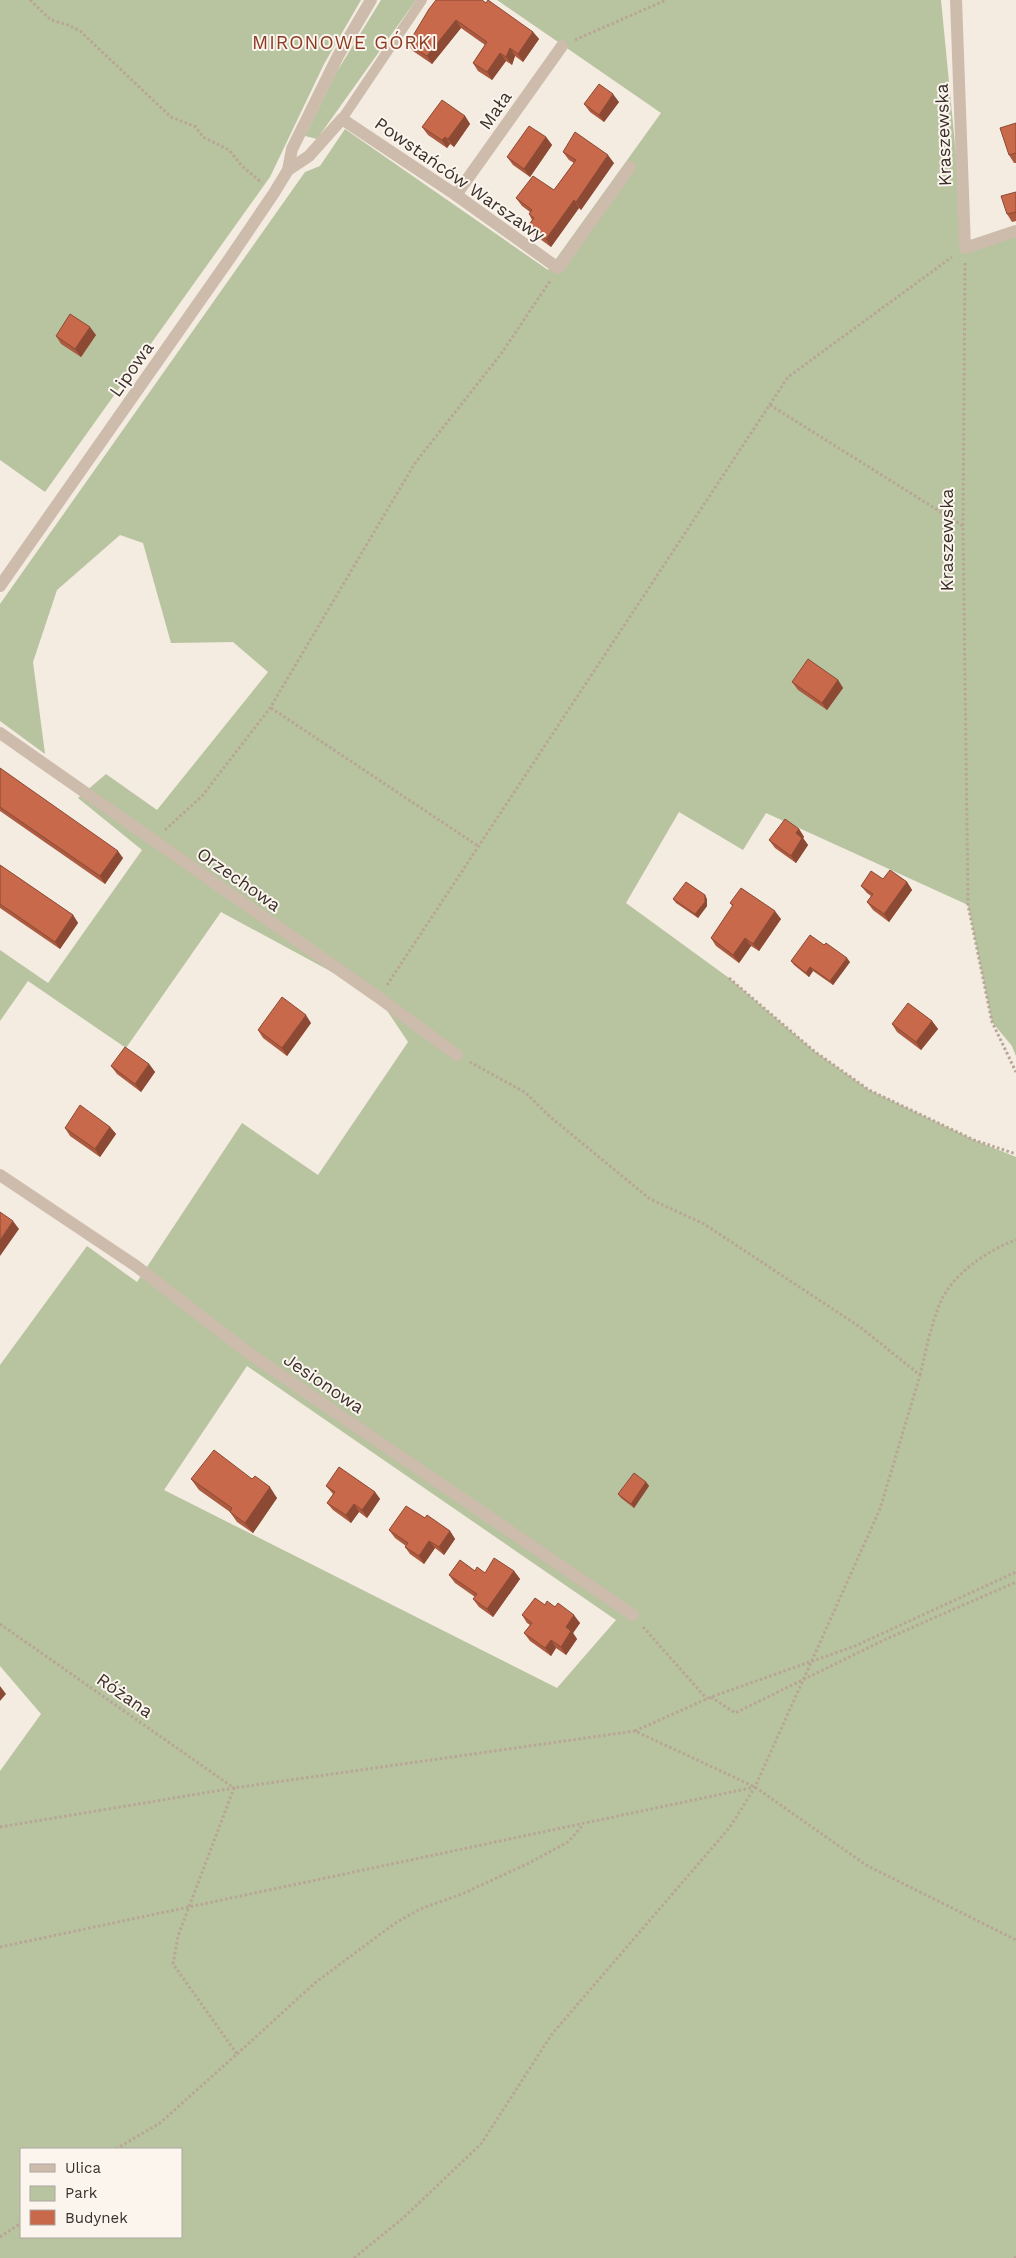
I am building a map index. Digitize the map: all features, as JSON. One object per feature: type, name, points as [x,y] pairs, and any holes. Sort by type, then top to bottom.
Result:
[{"type":"street","name":"Lipowa","points":[[0,586],[274,193],[288,170],[292,149],[338,56],[371,0]]},
{"type":"street","name":"Kraszewska","points":[[956,0],[965,248]]},
{"type":"street","name":"Mała","points":[[456,196],[562,46]]},
{"type":"street","name":"Lipowa","points":[[288,170],[309,156],[342,119]]},
{"type":"street","name":"Powstańców Warszawy","points":[[342,119],[558,268]]},
{"type":"street","points":[[558,268],[630,168]]},
{"type":"street","points":[[965,248],[1016,232]]},
{"type":"street","name":"Orzechowa","points":[[0,733],[378,997],[457,1055]]},
{"type":"street","name":"Jesionowa","points":[[0,1175],[136,1266],[250,1354],[633,1615]]},
{"type":"lane","name":"Lipowa","points":[[342,119],[422,0]]},
{"type":"path","points":[[30,0],[51,20],[80,31],[171,117],[196,127],[203,137],[229,150],[242,166],[274,193]]},
{"type":"path","points":[[562,46],[666,0]]},
{"type":"path","points":[[378,997],[788,377],[965,248]]},
{"type":"path","name":"Kraszewska","points":[[965,248],[963,527],[968,905],[992,1022],[1016,1072]]},
{"type":"path","points":[[154,841],[202,796],[270,708],[415,463],[501,354],[558,268]]},
{"type":"path","points":[[770,405],[963,527]]},
{"type":"path","points":[[270,708],[478,846]]},
{"type":"path","points":[[729,978],[814,1052],[869,1090],[974,1140],[1016,1154]]},
{"type":"path","points":[[457,1055],[526,1093],[548,1115],[650,1199],[712,1229],[860,1327],[920,1375]]},
{"type":"path","points":[[354,2258],[402,2219],[481,2144],[552,2034],[730,1827],[755,1788],[880,1509],[941,1300],[962,1273],[998,1246],[1016,1240]]},
{"type":"path","points":[[0,1827],[234,1788],[635,1730],[709,1698],[855,1646],[1016,1572]]},
{"type":"path","points":[[633,1615],[709,1698],[735,1713],[886,1639],[1016,1582]]},
{"type":"path","name":"Różana","points":[[0,1624],[234,1788]]},
{"type":"path","points":[[635,1730],[755,1788],[866,1864],[1016,1940]]},
{"type":"path","points":[[234,1788],[219,1832],[178,1936],[173,1964],[238,2054]]},
{"type":"path","points":[[0,1947],[755,1788]]},
{"type":"path","points":[[118,2148],[160,2123],[316,1982],[394,1924],[420,1908],[462,1894],[529,1863],[568,1842],[584,1824]]},
{"type":"path","points":[[0,2237],[20,2223]]},
{"type":"green space","points":[[0,0],[361,0],[324,64],[270,177],[45,492],[0,460]]},
{"type":"green space","points":[[381,0],[416,0],[317,139],[305,136],[336,73]]},
{"type":"green space","points":[[497,0],[941,0],[965,247],[1016,231],[1016,1056],[1012,1046],[992,1022],[968,905],[766,813],[743,850],[679,812],[626,903],[729,978],[814,1051],[869,1090],[974,1140],[1016,1157],[1016,2258],[0,2258],[0,1771],[41,1714],[0,1666],[0,1365],[87,1246],[137,1282],[242,1123],[318,1175],[408,1042],[378,997],[221,912],[126,1048],[28,981],[0,1021],[0,950],[48,983],[142,850],[78,798],[106,774],[157,810],[268,672],[233,642],[171,643],[143,543],[120,535],[57,590],[33,662],[45,754],[0,721],[0,604],[305,172],[320,166],[345,129],[548,270],[661,113]],"holes":[[[247,1366],[616,1620],[557,1688],[164,1490]]]},
{"type":"building","points":[[436,0],[482,0],[486,3],[488,0],[533,32],[518,54],[510,48],[506,57],[500,53],[487,72],[473,63],[487,42],[456,20],[427,56],[408,44]]},
{"type":"building","points":[[599,84],[613,94],[599,115],[584,104]]},
{"type":"building","points":[[442,100],[465,116],[448,139],[445,137],[442,140],[422,127]]},
{"type":"building","points":[[1016,123],[1016,153],[1009,155],[1000,128]]},
{"type":"building","points":[[529,126],[546,137],[524,169],[507,157]]},
{"type":"building","points":[[575,132],[608,155],[576,202],[574,200],[546,239],[528,226],[534,218],[529,214],[532,210],[516,198],[533,176],[554,190],[576,160],[563,152]]},
{"type":"building","points":[[1016,192],[1016,212],[1007,214],[1001,196]]},
{"type":"building","points":[[70,314],[90,327],[75,349],[56,336]]},
{"type":"building","points":[[808,659],[838,680],[822,703],[792,682]]},
{"type":"building","points":[[0,768],[118,851],[100,876],[0,807]]},
{"type":"building","points":[[785,819],[799,829],[796,833],[802,838],[791,856],[769,840]]},
{"type":"building","points":[[0,865],[73,915],[55,942],[0,904]]},
{"type":"building","points":[[890,870],[907,882],[884,914],[867,902],[873,894],[861,886],[871,871],[883,879]]},
{"type":"building","points":[[686,882],[705,895],[705,902],[695,914],[673,899]]},
{"type":"building","points":[[741,888],[775,911],[753,944],[745,938],[733,955],[711,938],[733,905],[730,903]]},
{"type":"building","points":[[810,935],[824,945],[826,943],[847,958],[830,981],[810,967],[806,973],[791,961]]},
{"type":"building","points":[[282,997],[306,1015],[282,1048],[258,1030]]},
{"type":"building","points":[[908,1003],[932,1021],[916,1042],[892,1024]]},
{"type":"building","points":[[125,1047],[149,1064],[135,1084],[111,1066]]},
{"type":"building","points":[[80,1105],[110,1127],[95,1149],[65,1128]]},
{"type":"building","points":[[0,1212],[13,1221],[0,1240]]},
{"type":"building","points":[[214,1450],[252,1479],[255,1476],[270,1487],[245,1523],[230,1512],[232,1508],[191,1479]]},
{"type":"building","points":[[339,1467],[375,1492],[362,1510],[354,1504],[346,1515],[327,1503],[335,1492],[326,1486]]},
{"type":"building","points":[[634,1473],[646,1482],[631,1504],[618,1494]]},
{"type":"building","points":[[406,1506],[425,1518],[427,1515],[450,1531],[439,1547],[429,1541],[419,1556],[405,1547],[408,1543],[389,1530]]},
{"type":"building","points":[[494,1558],[514,1571],[487,1609],[473,1599],[477,1594],[449,1575],[460,1560],[475,1571],[477,1567],[485,1573]]},
{"type":"building","points":[[535,1598],[545,1605],[547,1601],[555,1607],[558,1603],[574,1615],[566,1627],[571,1631],[561,1647],[551,1640],[545,1648],[524,1633],[532,1623],[522,1615]]},
{"type":"district","name":"MIRONOWE GÓRKI","points":[[345,42]]}]
